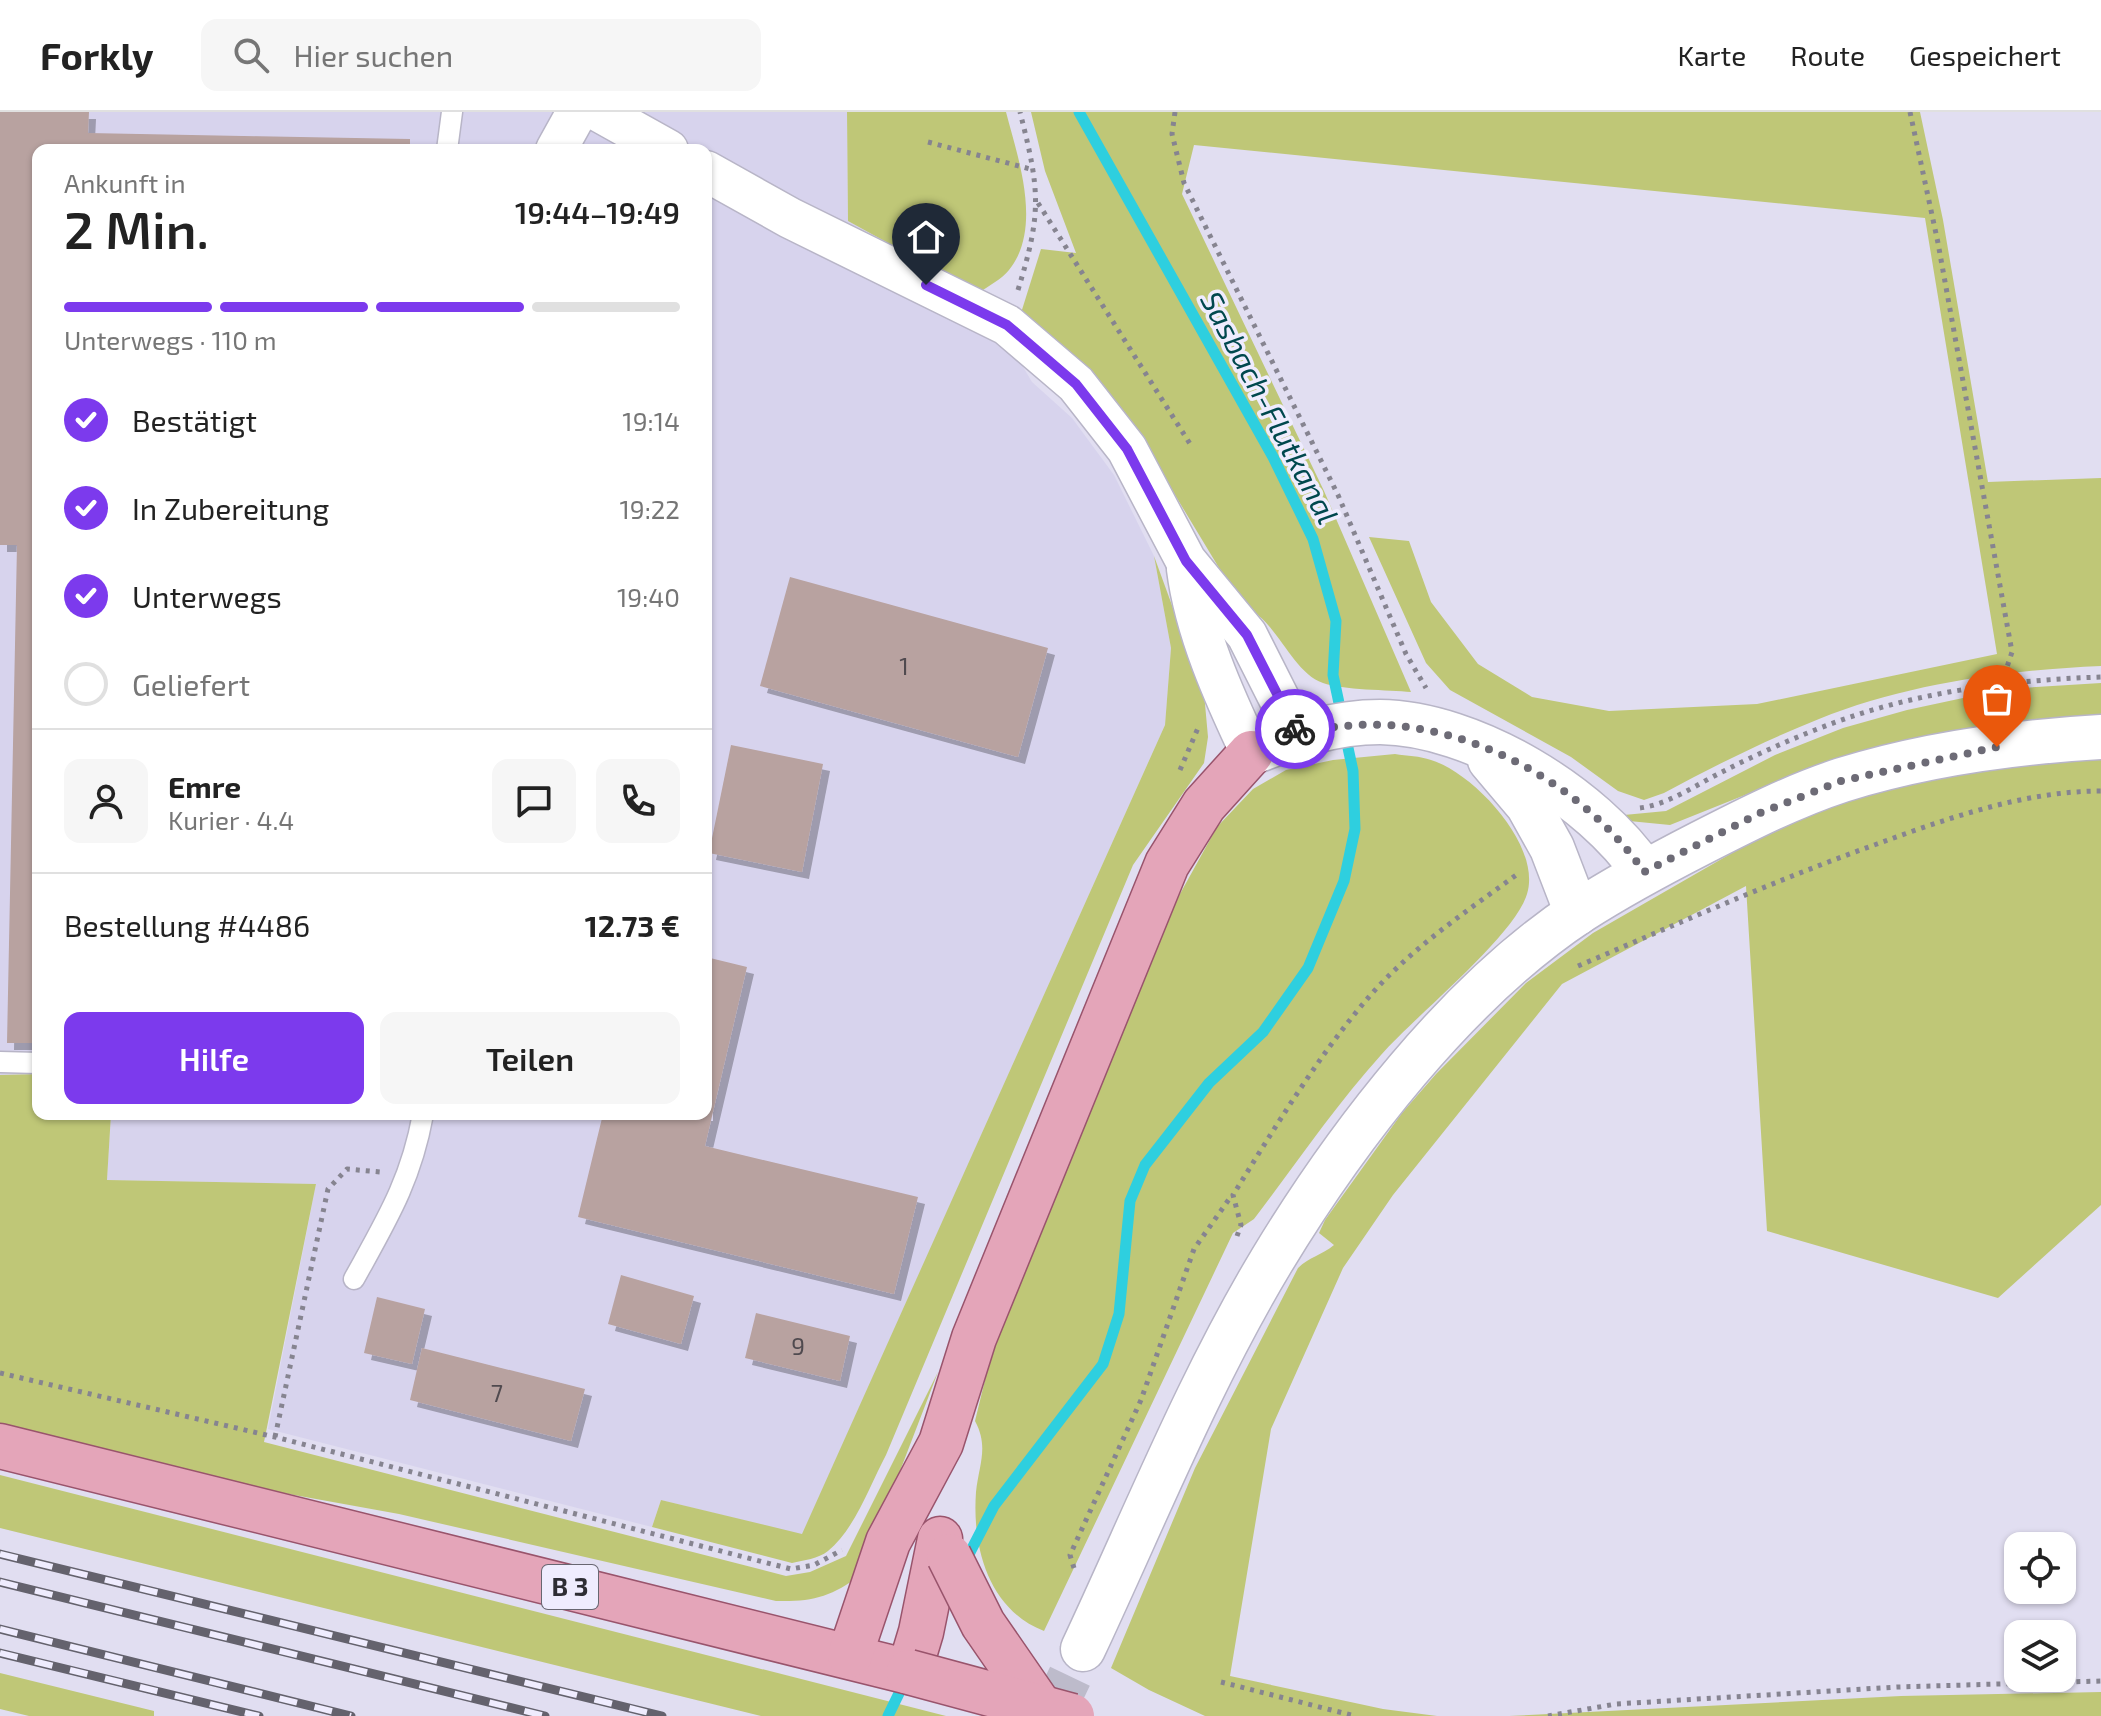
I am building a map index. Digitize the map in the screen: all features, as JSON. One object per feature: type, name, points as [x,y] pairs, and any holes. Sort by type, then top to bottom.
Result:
[{"type":"main road","points":[[850,1655],[888,1542],[941,1443],[974,1338],[1167,864],[1204,805],[1251,753]]},
{"type":"main road","points":[[909,1672],[945,1548],[941,1443]]},
{"type":"main road","name":"B 3","points":[[0,1446],[850,1655],[1057,1712]]},
{"type":"main road","points":[[945,1548],[983,1624],[1057,1712]]},
{"type":"street","points":[[559,144],[577,112]]},
{"type":"street","points":[[600,112],[657,144]]},
{"type":"street","points":[[712,174],[790,218],[1007,325],[1076,384],[1127,449],[1186,561],[1247,635],[1301,732]]},
{"type":"street","points":[[1186,561],[1190,594],[1227,701],[1251,753],[1301,732],[1380,722],[1427,727],[1477,745],[1534,773],[1574,801],[1626,845],[1644,872]]},
{"type":"street","points":[[1083,1649],[1213,1370],[1270,1264],[1310,1200],[1400,1079],[1449,1026],[1515,963],[1577,913],[1644,872],[1760,813],[1841,781],[1935,757],[2013,744],[2101,737]]},
{"type":"street","points":[[1477,745],[1528,805],[1552,848],[1577,913]]},
{"type":"lane","points":[[448,144],[452,112]]},
{"type":"lane","points":[[0,1062],[32,1063]]},
{"type":"lane","points":[[354,1279],[403,1192],[422,1120]]},
{"type":"path","points":[[1007,325],[1032,244],[1038,203],[1034,170],[1020,112]]},
{"type":"path","points":[[1175,112],[1172,134],[1184,183],[1338,495],[1406,654],[1431,698],[1427,727]]},
{"type":"path","points":[[1910,112],[1941,259],[2012,652],[2002,682]]},
{"type":"path","points":[[928,142],[1034,170]]},
{"type":"path","points":[[1038,203],[1192,447]]},
{"type":"path","points":[[1632,805],[1657,805],[1726,769],[1837,722],[1914,700],[2002,682],[2101,677]]},
{"type":"path","points":[[1176,781],[1207,709],[1227,701]]},
{"type":"path","points":[[1578,966],[1814,866],[1950,817],[2071,791],[2101,791]]},
{"type":"path","points":[[275,1437],[328,1189],[347,1169],[409,1174]]},
{"type":"path","points":[[1070,1555],[1141,1400],[1194,1249],[1233,1195]]},
{"type":"path","points":[[0,1373],[275,1437],[791,1569],[831,1559],[847,1542]]},
{"type":"path","points":[[1548,1716],[1616,1704],[1678,1700],[1897,1687],[2101,1681]]},
{"type":"path","points":[[1221,1682],[1355,1716]]},
{"type":"shaded area","points":[[0,112],[847,112],[848,221],[979,293],[1032,382],[1072,418],[1114,475],[1154,556],[1171,648],[1165,725],[802,1535],[661,1500],[652,1527],[268,1429],[316,1184],[107,1180],[111,1120],[712,1120],[712,144],[32,144],[32,1074],[0,1075]]},
{"type":"green space","points":[[847,112],[1006,112],[1021,171],[1026,214],[1025,234],[1009,270],[979,293],[848,221]]},
{"type":"green space","points":[[1031,112],[1920,112],[1943,220],[1988,482],[2101,478],[2101,666],[1993,675],[1887,697],[1819,719],[1644,800],[1618,791],[1571,757],[1450,690],[1426,663],[1369,537],[1409,541],[1431,602],[1478,664],[1532,697],[1609,711],[1757,704],[1997,654],[1925,218],[1194,145],[1182,194],[1324,491],[1411,692],[1331,685],[1311,677],[1265,621],[1242,606],[1137,432],[1021,313],[1041,249],[1076,253],[1045,171]]},
{"type":"green space","points":[[1154,556],[1204,693],[1208,737],[1204,763],[1133,865],[886,1455],[861,1506],[838,1542],[828,1551],[815,1558],[792,1563],[652,1527],[661,1500],[802,1534],[1165,725],[1171,648]]},
{"type":"green space","points":[[2101,683],[2101,716],[1760,789],[1670,825],[1619,820],[1624,815],[1666,811],[1775,755],[1843,728],[1907,710],[2005,689]]},
{"type":"green space","points":[[2101,751],[2101,1205],[1998,1298],[1767,1231],[1746,886],[1562,984],[1393,1195],[1343,1268],[1271,1429],[1230,1676],[1383,1709],[1437,1716],[1205,1716],[1111,1668],[1195,1468],[1298,1268],[1334,1245],[1319,1233],[1325,1220],[1402,1113],[1526,983],[1593,933],[1765,834],[1857,797],[1946,770]]},
{"type":"green space","points":[[1395,754],[1427,759],[1448,768],[1484,795],[1515,834],[1529,875],[1527,894],[1518,912],[1484,954],[1381,1055],[1254,1219],[1233,1233],[1044,1631],[1009,1608],[997,1592],[981,1554],[975,1513],[982,1448],[975,1421],[996,1335],[1144,959],[1217,827],[1253,789],[1286,770],[1333,760]]},
{"type":"green space","points":[[32,1074],[32,1120],[111,1120],[107,1180],[316,1184],[264,1442],[786,1576],[810,1572],[846,1556],[938,1372],[860,1575],[821,1597],[776,1601],[399,1514],[234,1484],[0,1429],[0,1075]]},
{"type":"green space","points":[[0,1475],[946,1716],[761,1716],[0,1528]]},
{"type":"green space","points":[[0,1673],[154,1711],[154,1716],[29,1716],[0,1709]]},
{"type":"green space","points":[[2101,1692],[2101,1716],[1509,1716],[1901,1696]]},
{"type":"building","points":[[0,112],[89,112],[88,133],[410,139],[410,144],[32,144],[32,1043],[7,1043],[17,545],[0,545]]},
{"type":"building","points":[[790,577],[1048,648],[1018,757],[760,686]]},
{"type":"building","points":[[731,745],[823,764],[802,872],[712,854],[712,838]]},
{"type":"building","points":[[712,958],[747,967],[712,1116]]},
{"type":"building","points":[[602,1120],[711,1120],[705,1146],[918,1197],[894,1294],[578,1217]]},
{"type":"building","points":[[621,1275],[694,1296],[681,1344],[608,1324]]},
{"type":"building","points":[[377,1297],[425,1309],[412,1364],[364,1353]]},
{"type":"building","points":[[756,1313],[850,1336],[840,1381],[745,1358]]},
{"type":"building","points":[[422,1348],[585,1389],[571,1441],[410,1400]]},
{"type":"waterway","name":"Sasbach-Flutkanal","points":[[1079,112],[1273,457],[1313,539],[1336,621],[1333,675],[1342,717]]},
{"type":"waterway","name":"Sasbach-Flutkanal","points":[[965,1562],[994,1506],[1103,1364],[1119,1314],[1130,1201],[1145,1165],[1209,1083],[1263,1032],[1308,968],[1344,881],[1355,829],[1353,771],[1345,734]]},
{"type":"waterway","name":"Sasbach-Flutkanal","points":[[888,1716],[905,1681]]},
{"type":"tunnel","points":[[1051,1716],[1083,1649]]},
{"type":"railway","points":[[0,1554],[662,1716]]},
{"type":"railway","points":[[0,1582],[545,1716]]},
{"type":"railway","points":[[0,1629],[351,1716]]},
{"type":"railway","points":[[0,1653],[259,1716]]},
{"type":"way so far","points":[[1295,729],[1297,734],[1306,730],[1380,722],[1427,727],[1477,745],[1534,773],[1574,801],[1626,845],[1644,872],[1760,813],[1841,781],[1935,757],[1997,747]]},
{"type":"route","points":[[926,285],[1007,325],[1076,384],[1127,449],[1186,561],[1247,635],[1295,729]]}]
